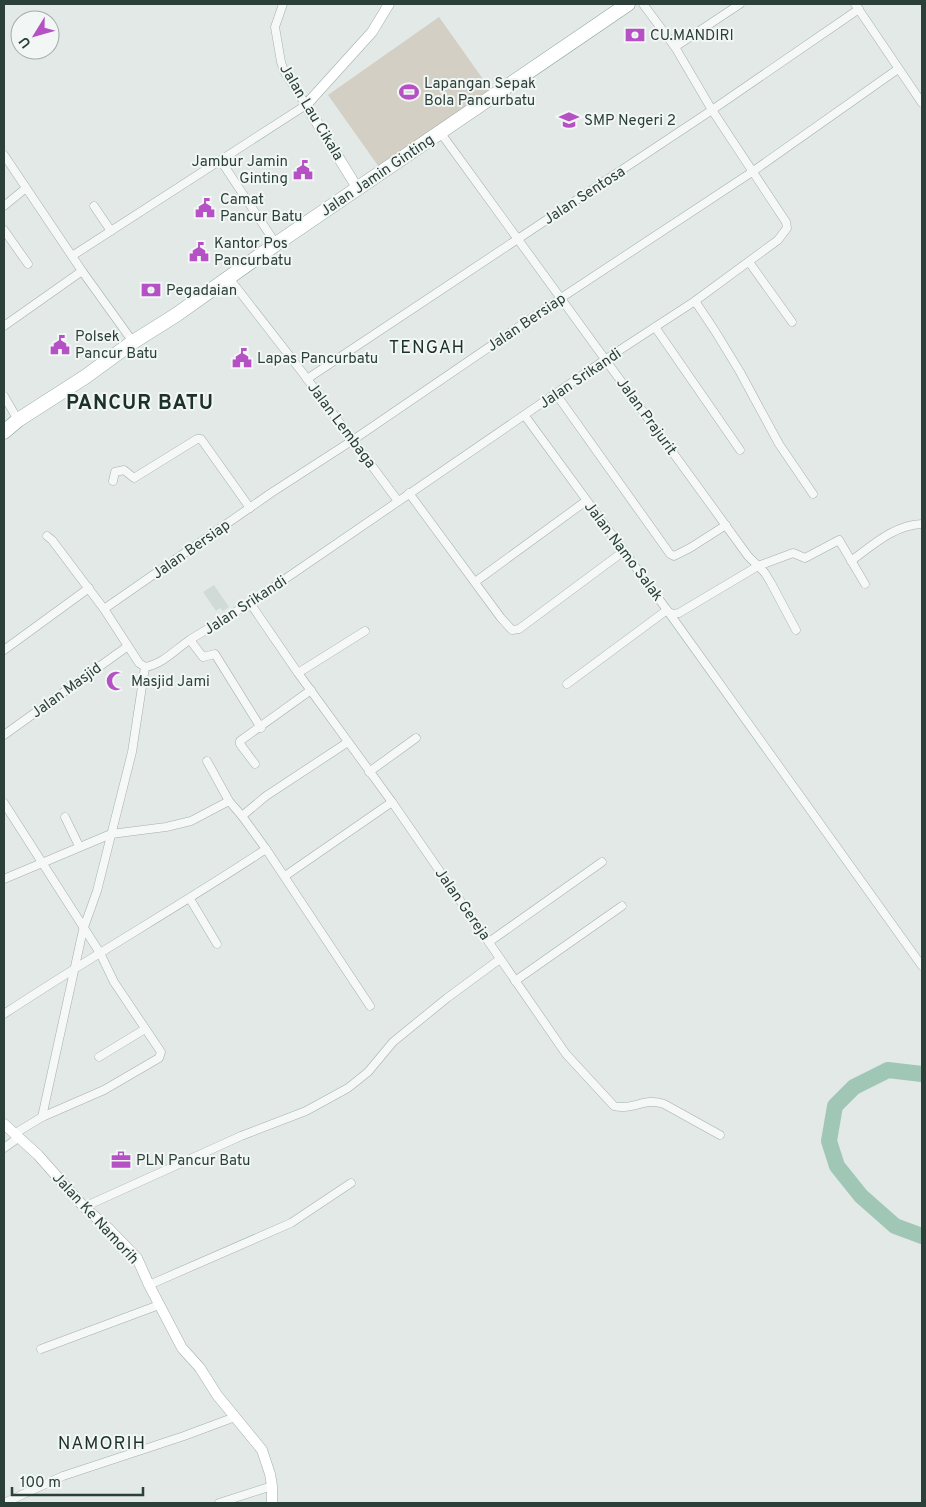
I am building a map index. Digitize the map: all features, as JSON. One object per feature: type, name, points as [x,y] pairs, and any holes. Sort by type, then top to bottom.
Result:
[{"type":"highway","name":"Jalan Jamin Ginting","points":[[4,432],[18,420],[176,315],[276,244],[628,4]]},
{"type":"street","name":"Jalan Lau Cikala","points":[[283,4],[275,27],[284,71],[358,188]]},
{"type":"street","points":[[72,256],[306,105],[372,32],[389,4]]},
{"type":"street","name":"Jalan Srikandi","points":[[145,667],[154,665],[250,603],[606,359],[694,301],[778,240],[787,228],[786,222],[712,110],[675,47],[643,4]]},
{"type":"street","points":[[675,47],[740,4]]},
{"type":"street","points":[[857,6],[922,103]]},
{"type":"street","name":"Jalan Sentosa","points":[[307,379],[712,110],[857,6]]},
{"type":"street","name":"Jalan Bersiap","points":[[104,609],[561,298],[752,172],[898,69]]},
{"type":"street","name":"Jalan Prajurit","points":[[440,132],[748,556],[772,583],[796,630]]},
{"type":"street","points":[[4,155],[82,271],[133,342]]},
{"type":"street","points":[[221,161],[276,244]]},
{"type":"street","points":[[4,206],[26,188]]},
{"type":"street","points":[[94,206],[111,231]]},
{"type":"street","points":[[4,230],[28,264]]},
{"type":"street","points":[[749,262],[792,322]]},
{"type":"street","points":[[4,326],[82,271]]},
{"type":"street","name":"Jalan Lembaga","points":[[229,278],[398,501]]},
{"type":"street","points":[[694,301],[740,372],[779,444],[813,494]]},
{"type":"street","points":[[655,327],[740,450]]},
{"type":"street","points":[[556,394],[670,554],[674,556],[690,548],[726,525]]},
{"type":"street","points":[[4,396],[18,420]]},
{"type":"street","name":"Jalan Namo Salak","points":[[525,416],[668,610],[567,684]]},
{"type":"street","points":[[113,481],[116,472],[124,470],[134,478],[197,439],[202,439],[250,508]]},
{"type":"street","points":[[409,493],[512,630],[519,629],[624,551]]},
{"type":"street","points":[[475,582],[586,501]]},
{"type":"street","points":[[851,561],[894,531],[914,524],[922,524]]},
{"type":"street","points":[[42,1116],[84,930],[97,891],[132,752],[145,667],[139,663],[89,588],[47,536]]},
{"type":"street","points":[[668,610],[671,614],[679,613],[758,566],[793,553],[805,558],[839,540],[865,584]]},
{"type":"street","points":[[4,650],[89,588]]},
{"type":"street","name":"Jalan Gereja","points":[[250,603],[298,673],[392,802],[566,1054],[614,1106],[621,1108],[642,1102],[656,1101],[720,1136]]},
{"type":"street","points":[[668,610],[922,966]]},
{"type":"street","points":[[298,673],[365,631]]},
{"type":"street","points":[[190,640],[203,657],[215,654],[261,728]]},
{"type":"street","name":"Jalan Masjid","points":[[4,735],[128,646]]},
{"type":"street","points":[[255,764],[240,744],[240,741],[245,736],[261,728],[311,690]]},
{"type":"street","points":[[369,772],[416,738]]},
{"type":"street","points":[[242,816],[266,796],[348,742]]},
{"type":"street","points":[[207,761],[229,801],[242,816],[284,876],[370,1006]]},
{"type":"street","points":[[4,879],[110,834],[166,827],[192,820],[229,801]]},
{"type":"street","points":[[284,876],[392,802]]},
{"type":"street","points":[[4,804],[100,953],[114,982],[144,1029],[161,1050],[159,1058],[104,1090],[42,1116],[4,1148]]},
{"type":"street","points":[[65,817],[79,846]]},
{"type":"street","points":[[4,1014],[266,850]]},
{"type":"street","points":[[489,942],[602,862]]},
{"type":"street","points":[[190,899],[216,944]]},
{"type":"street","points":[[515,981],[622,906]]},
{"type":"street","points":[[84,1207],[241,1136],[306,1111],[348,1088],[368,1072],[393,1042],[446,998],[500,959]]},
{"type":"street","points":[[99,1057],[144,1029]]},
{"type":"street","name":"Jalan Ke Namorih","points":[[4,1124],[38,1155],[84,1207],[137,1258],[182,1348],[200,1368],[217,1395],[262,1450],[268,1464],[272,1486],[272,1503]]},
{"type":"street","points":[[149,1285],[291,1223],[351,1183]]},
{"type":"street","points":[[41,1349],[159,1305]]},
{"type":"street","points":[[4,1503],[63,1476],[184,1436],[235,1416]]},
{"type":"street","points":[[219,1503],[272,1486]]},
{"type":"shaded area","name":"Lapangan Sepak Bola Pancurbatu","points":[[439,17],[490,89],[379,167],[328,95]]},
{"type":"shaded area","points":[[214,585],[229,607],[223,611],[220,608],[216,611],[203,592]]},
{"type":"waterway","points":[[922,1074],[888,1070],[854,1087],[835,1106],[829,1141],[837,1166],[861,1196],[895,1226],[922,1236]]},
{"type":"place","name":"CU.MANDIRI","points":[[635,35]]},
{"type":"place","name":"Lapangan Sepak Bola Pancurbatu","points":[[409,92]]},
{"type":"place","name":"SMP Negeri 2","points":[[569,120]]},
{"type":"place","name":"Jambur Jamin Ginting","points":[[303,170]]},
{"type":"place","name":"Camat Pancur Batu","points":[[205,208]]},
{"type":"place","name":"Kantor Pos Pancurbatu","points":[[199,252]]},
{"type":"place","name":"Pegadaian","points":[[151,290]]},
{"type":"place","name":"Polsek Pancur Batu","points":[[60,345]]},
{"type":"place","name":"Lapas Pancurbatu","points":[[242,358]]},
{"type":"place","name":"Masjid Jami","points":[[116,681]]},
{"type":"place","name":"PLN Pancur Batu","points":[[121,1160]]},
{"type":"district","name":"TENGAH","points":[[427,347]]},
{"type":"district","name":"PANCUR BATU","points":[[140,402]]},
{"type":"district","name":"NAMORIH","points":[[102,1443]]}]
